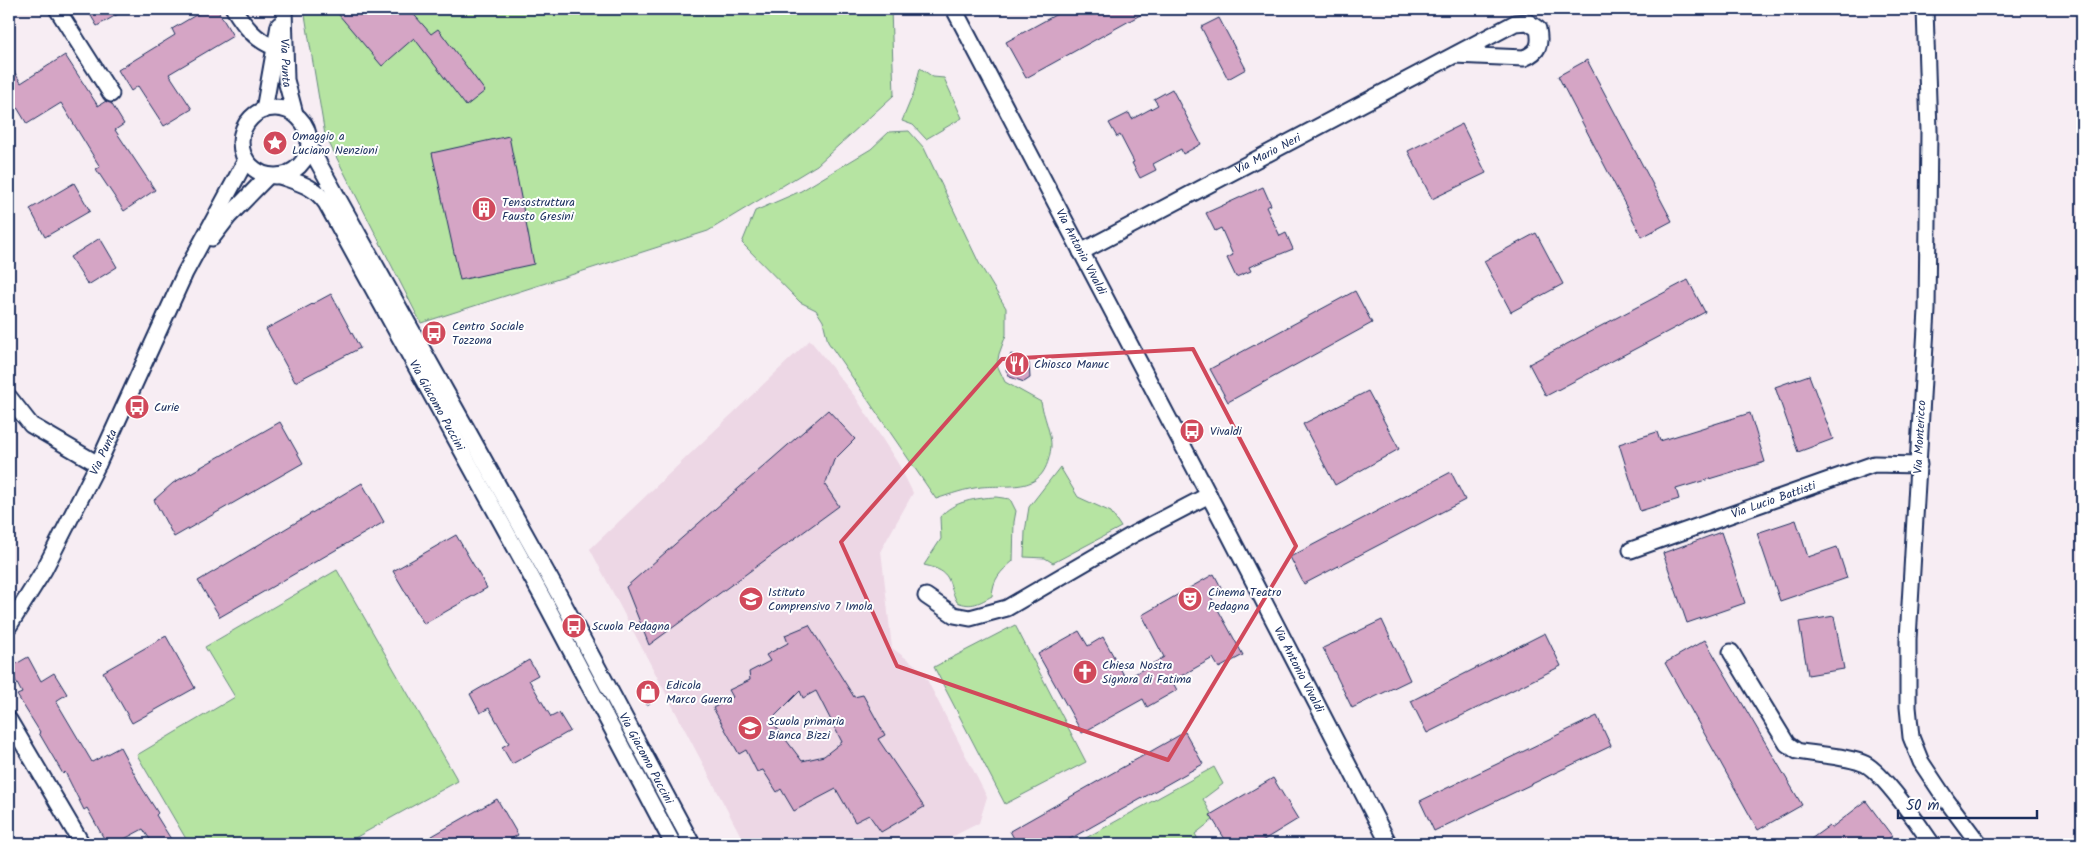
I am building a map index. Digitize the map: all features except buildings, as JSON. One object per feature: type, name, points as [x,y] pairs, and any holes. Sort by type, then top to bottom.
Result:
[{"type":"street","points":[[57,9],[111,94]]},
{"type":"street","name":"Via Punta","points":[[234,9],[243,24],[262,42],[274,47]]},
{"type":"street","name":"Via Punta","points":[[264,110],[274,47],[284,9]]},
{"type":"street","name":"Via Punta","points":[[284,9],[286,80],[295,114]]},
{"type":"street","name":"Via Antonio Vivaldi","points":[[954,9],[1209,495],[1389,844]]},
{"type":"street","name":"Via Montericco","points":[[1925,9],[1929,141],[1927,310],[1908,639],[1908,707],[1911,737],[1921,762],[1979,844]]},
{"type":"street","name":"Via Mario Neri","points":[[1081,252],[1454,55],[1515,23],[1528,22],[1538,29],[1540,40],[1538,50],[1524,58],[1454,55]]},
{"type":"street","points":[[246,160],[242,146],[243,130],[255,114],[264,110],[280,108],[295,114]]},
{"type":"street","name":"Via Giacomo Puccini","points":[[295,114],[306,128],[309,146],[360,250],[526,552],[544,600],[673,844]]},
{"type":"street","points":[[274,176],[291,172],[300,166],[309,146]]},
{"type":"street","name":"Via Punta","points":[[9,626],[44,570],[98,464],[185,273],[246,160]]},
{"type":"street","name":"Via Giacomo Puccini","points":[[246,160],[260,173],[310,187],[319,192],[360,250]]},
{"type":"street","name":"Via Punta","points":[[185,273],[228,216],[274,176]]},
{"type":"street","points":[[9,397],[31,425],[98,464]]},
{"type":"street","name":"Via Lucio Battisti","points":[[1631,550],[1874,464],[1919,465]]},
{"type":"street","points":[[926,596],[954,615],[970,618],[1006,608],[1134,534],[1209,495]]},
{"type":"street","name":"Via Giacomo Puccini","points":[[526,552],[558,592],[692,844]]},
{"type":"street","points":[[544,600],[558,592]]},
{"type":"street","points":[[1731,652],[1791,748],[1797,751],[1857,761],[1866,765],[1882,777],[1932,844]]},
{"type":"street","points":[[9,720],[82,844]]},
{"type":"highlighted area","points":[[1193,349],[1296,546],[1168,760],[897,666],[841,542],[1002,359]]},
{"type":"shaded area","name":"Istituto Comprensivo 7 Imola","points":[[810,340],[856,398],[899,465],[913,493],[881,550],[892,648],[922,670],[987,797],[979,823],[938,844],[745,844],[590,549]]},
{"type":"green space","points":[[304,9],[891,9],[894,95],[817,165],[708,231],[421,323],[325,135]]},
{"type":"green space","points":[[920,68],[933,77],[944,78],[962,118],[926,139],[913,125],[902,121],[914,92]]},
{"type":"green space","points":[[909,131],[924,148],[979,263],[1006,308],[1006,335],[997,365],[1005,382],[1041,402],[1051,447],[1048,462],[1042,473],[1035,480],[1026,484],[975,488],[936,499],[828,342],[823,321],[816,310],[800,302],[742,243],[755,211],[801,191],[871,149],[889,132]]},
{"type":"green space","points":[[1060,467],[1078,497],[1111,512],[1121,527],[1053,563],[1045,558],[1024,557],[1029,507]]},
{"type":"green space","points":[[996,497],[1010,499],[1016,511],[1013,561],[998,576],[992,596],[979,603],[971,605],[962,604],[957,602],[945,574],[924,565],[941,539],[940,517],[945,512],[966,501]]},
{"type":"green space","points":[[337,570],[458,781],[344,844],[189,844],[137,755],[235,697],[205,647]]},
{"type":"green space","points":[[1015,625],[1086,762],[1005,804],[934,667]]},
{"type":"green space","points":[[1214,767],[1223,784],[1203,799],[1214,819],[1195,834],[1201,844],[1075,844]]},
{"type":"place","name":"Omaggio a Luciano Nenzioni","points":[[275,143]]},
{"type":"place","name":"Tensostruttura Fausto Gresini","points":[[484,209]]},
{"type":"place","name":"Centro Sociale Tozzona","points":[[434,333]]},
{"type":"place","name":"Chiosco Manuc","points":[[1017,364]]},
{"type":"place","name":"Curie","points":[[137,407]]},
{"type":"place","name":"Vivaldi","points":[[1192,431]]},
{"type":"place","name":"Istituto Comprensivo 7 Imola","points":[[751,599]]},
{"type":"place","name":"Cinema Teatro Pedagna","points":[[1190,599]]},
{"type":"place","name":"Scuola Pedagna","points":[[574,626]]},
{"type":"place","name":"Chiesa Nostra Signora di Fatima","points":[[1085,672]]},
{"type":"place","name":"Edicola Marco Guerra","points":[[648,692]]},
{"type":"place","name":"Scuola primaria Bianca Bizzi","points":[[750,728]]}]
